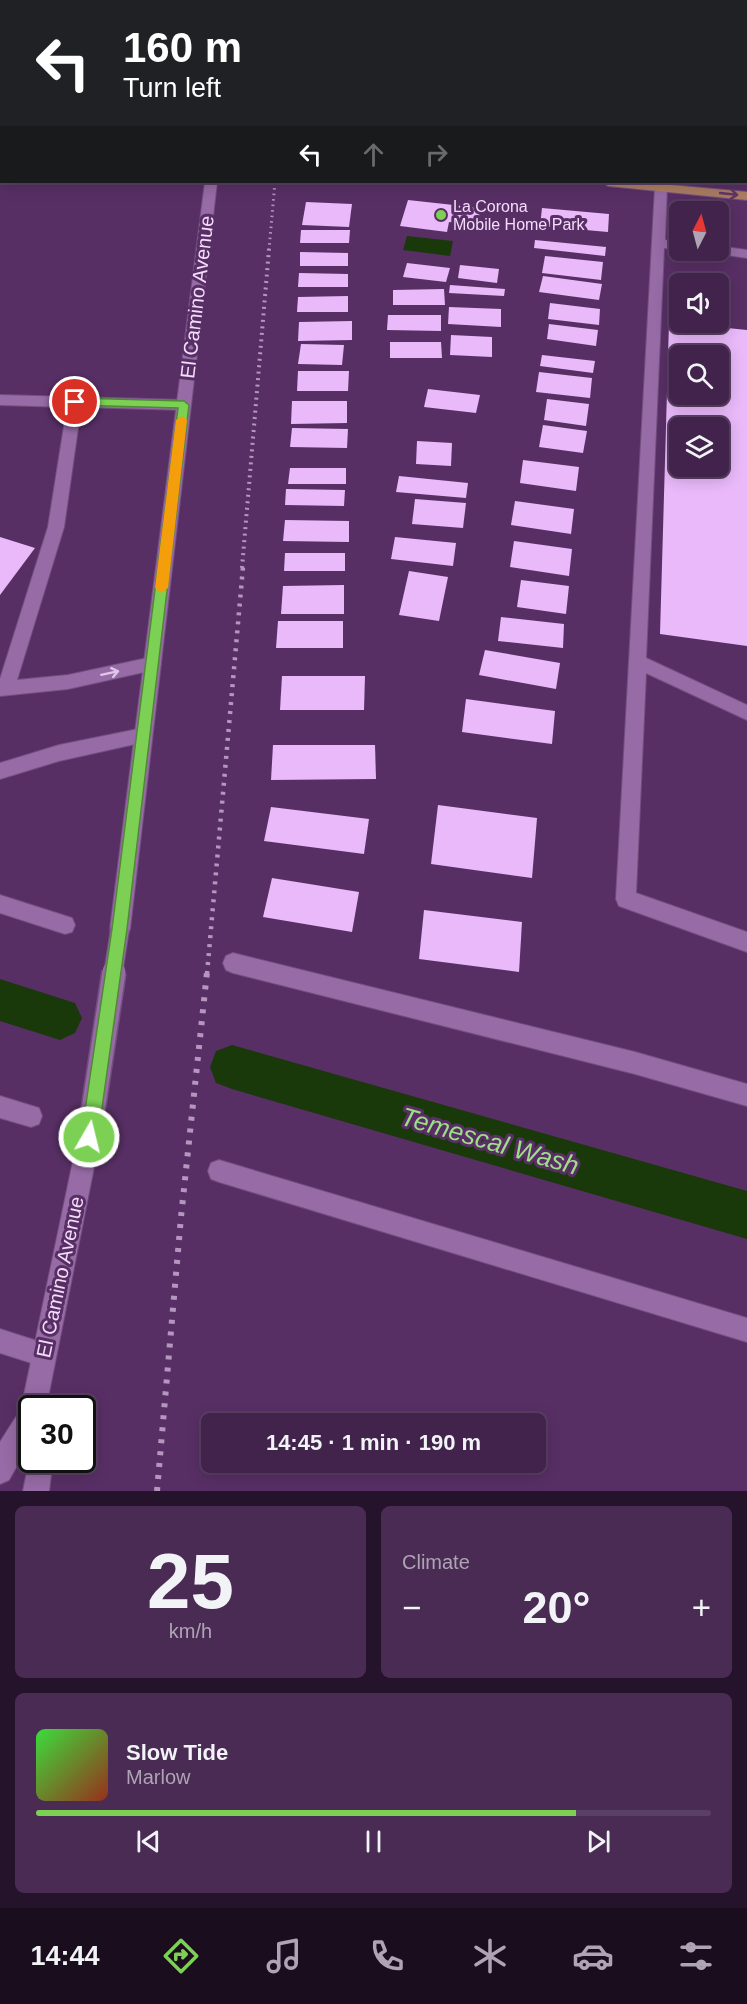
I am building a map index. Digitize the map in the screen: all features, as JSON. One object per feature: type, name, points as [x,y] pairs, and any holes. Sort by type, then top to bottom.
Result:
[{"type":"main road","points":[[619,183],[747,196]]},
{"type":"street","name":"El Camino Avenue","points":[[36,1395],[89,1137],[120,929],[211,183]]},
{"type":"street","points":[[661,187],[626,899],[747,942]]},
{"type":"street","points":[[658,243],[669,244]]},
{"type":"street","points":[[729,252],[747,254]]},
{"type":"street","points":[[0,399],[184,405]]},
{"type":"street","points":[[75,402],[56,526],[3,689],[68,682],[152,664]]},
{"type":"street","points":[[637,662],[747,713]]},
{"type":"street","points":[[0,771],[59,753],[143,736]]},
{"type":"street","points":[[0,904],[65,925]]},
{"type":"street","points":[[233,963],[634,1063],[747,1095]]},
{"type":"street","points":[[0,1107],[31,1116]]},
{"type":"street","points":[[219,1171],[747,1330]]},
{"type":"street","points":[[0,1341],[44,1355]]},
{"type":"street","points":[[0,1471],[2,1463],[18,1437]]},
{"type":"street","points":[[36,1491],[38,1473]]},
{"type":"shaded area","points":[[407,236],[453,241],[450,256],[403,250]]},
{"type":"building","name":"La Corona Mobile Home Park","points":[[408,200],[481,208],[477,225],[449,222],[447,232],[400,226]]},
{"type":"building","points":[[306,202],[352,204],[349,227],[302,225]]},
{"type":"building","points":[[542,208],[609,214],[608,232],[540,226]]},
{"type":"building","points":[[301,230],[350,230],[349,243],[300,243]]},
{"type":"building","points":[[535,240],[606,247],[605,256],[534,248]]},
{"type":"building","points":[[300,252],[348,253],[348,266],[300,266]]},
{"type":"building","points":[[545,256],[603,262],[601,280],[542,273]]},
{"type":"building","points":[[407,263],[450,268],[446,282],[403,277]]},
{"type":"building","points":[[460,265],[499,269],[497,283],[458,278]]},
{"type":"building","points":[[299,273],[348,274],[348,287],[298,287]]},
{"type":"building","points":[[543,276],[602,284],[599,300],[539,292]]},
{"type":"building","points":[[450,285],[505,289],[504,296],[449,293]]},
{"type":"building","points":[[444,289],[445,305],[393,305],[393,290]]},
{"type":"building","points":[[348,296],[348,312],[297,312],[298,297]]},
{"type":"building","points":[[550,303],[600,309],[599,325],[548,319]]},
{"type":"building","points":[[449,307],[501,309],[501,327],[448,324]]},
{"type":"building","points":[[388,315],[441,315],[441,331],[387,330]]},
{"type":"building","points":[[352,321],[352,340],[298,341],[299,322]]},
{"type":"building","points":[[669,322],[669,333],[729,333],[729,328],[747,330],[747,646],[660,634]]},
{"type":"building","points":[[549,324],[598,330],[596,346],[547,339]]},
{"type":"building","points":[[451,335],[492,337],[492,357],[450,355]]},
{"type":"building","points":[[390,342],[441,342],[442,358],[390,358]]},
{"type":"building","points":[[301,344],[344,345],[342,365],[298,364]]},
{"type":"building","points":[[542,355],[595,361],[593,373],[540,366]]},
{"type":"building","points":[[298,371],[349,371],[348,391],[297,391]]},
{"type":"building","points":[[539,372],[592,378],[590,398],[536,392]]},
{"type":"building","points":[[428,389],[480,395],[476,413],[424,407]]},
{"type":"building","points":[[547,399],[589,404],[586,426],[544,420]]},
{"type":"building","points":[[292,401],[347,401],[347,423],[291,424]]},
{"type":"building","points":[[543,425],[587,431],[583,453],[539,447]]},
{"type":"building","points":[[292,428],[348,429],[347,448],[290,447]]},
{"type":"building","points":[[417,441],[452,443],[451,466],[416,464]]},
{"type":"building","points":[[523,460],[579,467],[576,491],[520,483]]},
{"type":"building","points":[[290,468],[346,468],[346,484],[288,484]]},
{"type":"building","points":[[399,476],[468,483],[466,498],[396,492]]},
{"type":"building","points":[[286,489],[345,490],[344,506],[285,505]]},
{"type":"building","points":[[415,499],[466,503],[463,528],[412,524]]},
{"type":"building","points":[[515,501],[574,509],[571,534],[511,525]]},
{"type":"building","points":[[285,520],[349,521],[349,542],[283,541]]},
{"type":"building","points":[[0,537],[35,548],[0,595]]},
{"type":"building","points":[[395,537],[456,543],[453,566],[391,559]]},
{"type":"building","points":[[514,541],[572,549],[569,576],[510,567]]},
{"type":"building","points":[[285,553],[345,553],[345,571],[284,571]]},
{"type":"building","points":[[409,571],[448,577],[439,621],[399,615]]},
{"type":"building","points":[[521,580],[569,586],[566,614],[517,607]]},
{"type":"building","points":[[344,585],[344,614],[281,614],[283,586]]},
{"type":"building","points":[[501,617],[564,624],[563,648],[498,641]]},
{"type":"building","points":[[278,621],[343,621],[343,648],[276,648]]},
{"type":"building","points":[[485,650],[560,663],[556,689],[479,675]]},
{"type":"building","points":[[282,676],[365,676],[364,710],[280,710]]},
{"type":"building","points":[[466,699],[555,711],[552,744],[462,732]]},
{"type":"building","points":[[273,745],[375,745],[376,779],[271,780]]},
{"type":"building","points":[[438,805],[537,818],[532,878],[431,864]]},
{"type":"building","points":[[271,807],[369,819],[364,854],[264,841]]},
{"type":"building","points":[[272,878],[359,892],[352,932],[263,917]]},
{"type":"building","points":[[424,910],[522,922],[519,972],[419,959]]},
{"type":"waterway","name":"Temescal Wash","points":[[0,1000],[60,1018]]},
{"type":"waterway","name":"Temescal Wash","points":[[232,1067],[747,1215]]},
{"type":"railway","points":[[269,250],[275,183]]},
{"type":"railway","points":[[242,568],[269,249]]},
{"type":"railway","points":[[207,974],[243,567]]},
{"type":"railway","points":[[157,1491],[181,1217],[207,972]]},
{"type":"slow traffic","points":[[161,588],[182,420]]},
{"type":"place","name":"La Corona Mobile Home Park","points":[[441,215]]},
{"type":"route","points":[[75,402],[184,405],[120,929],[89,1137]]}]
